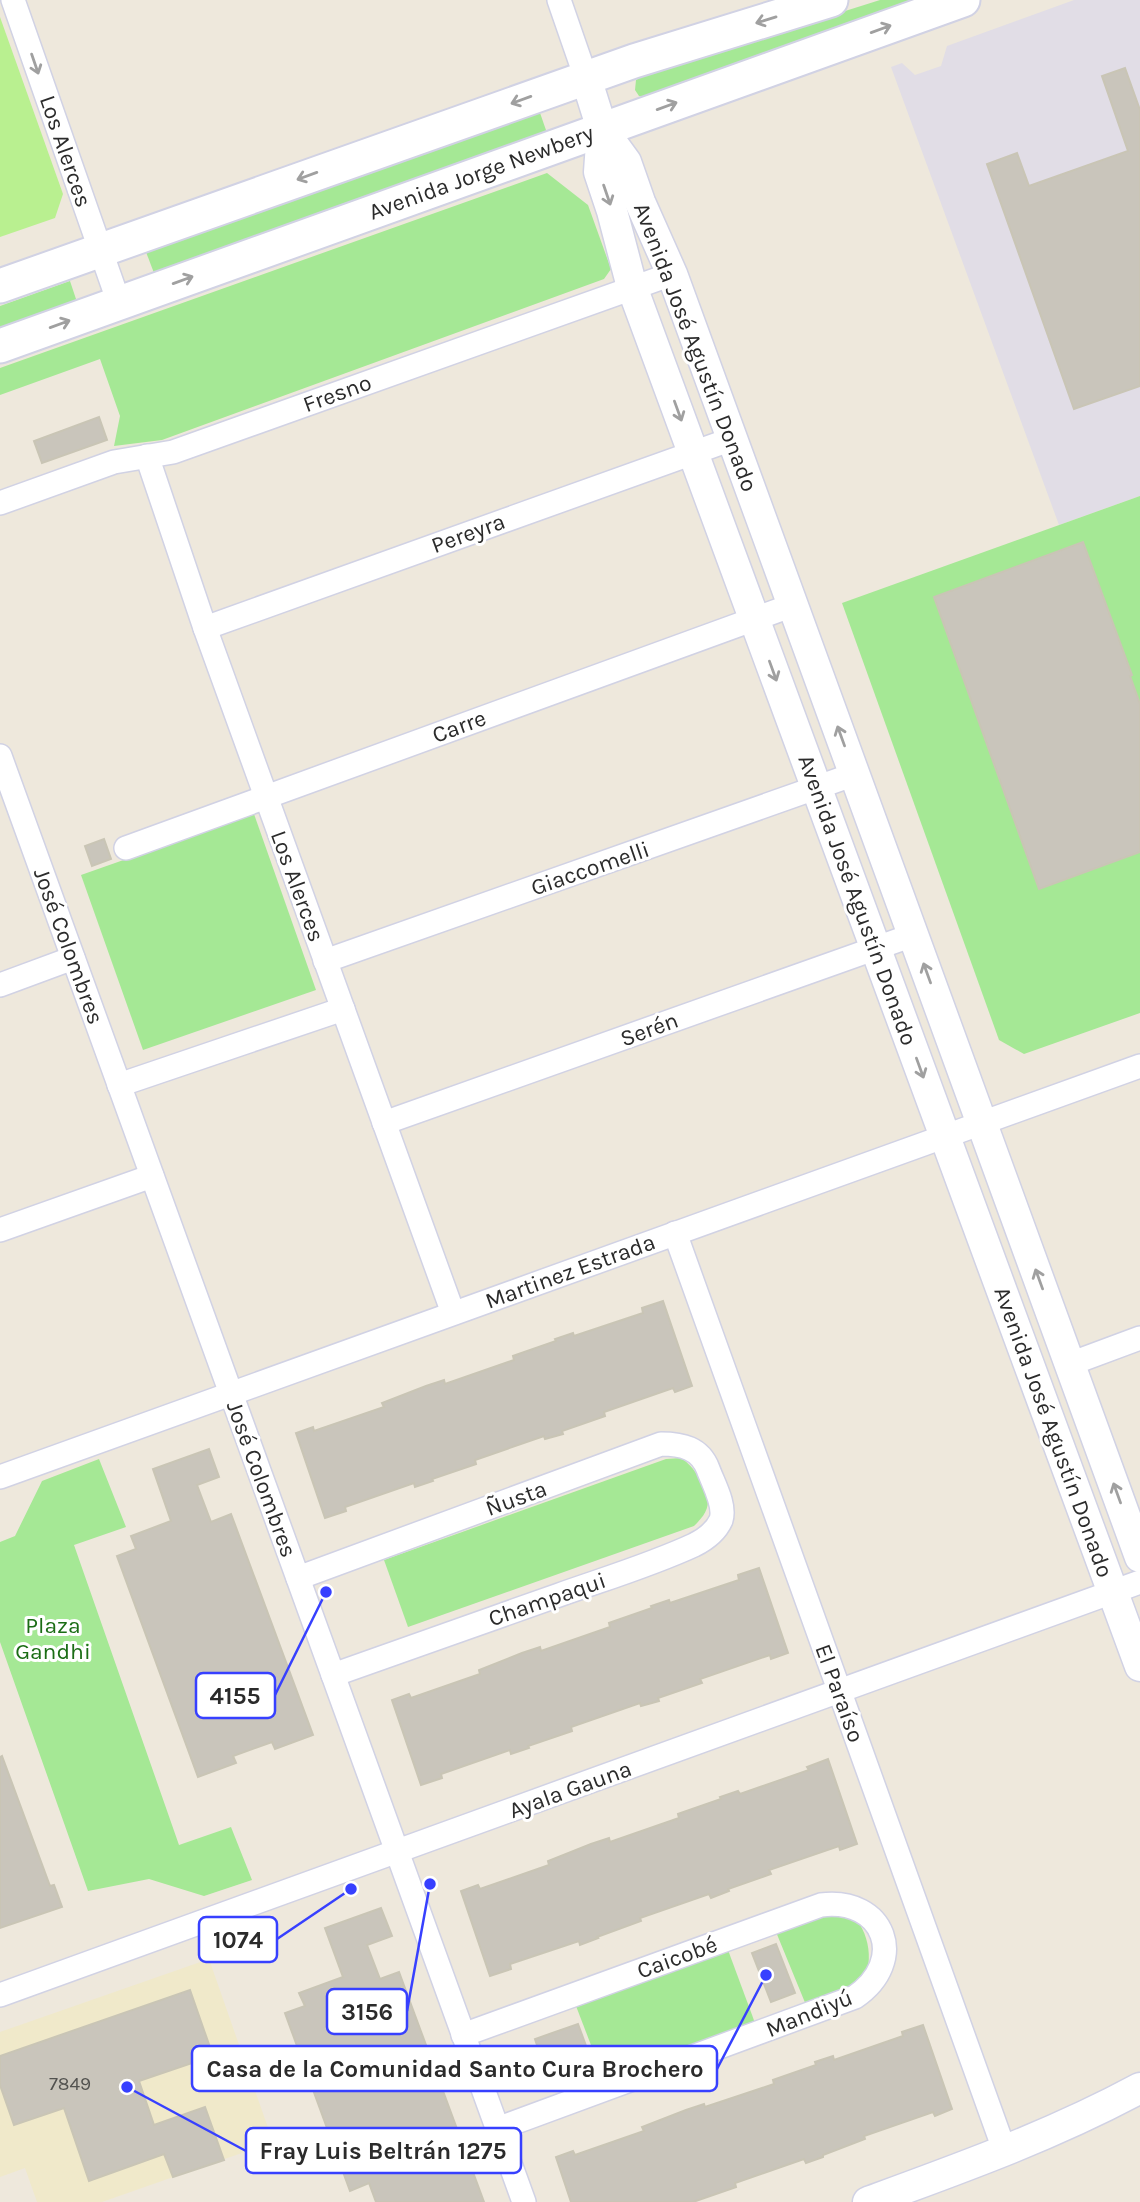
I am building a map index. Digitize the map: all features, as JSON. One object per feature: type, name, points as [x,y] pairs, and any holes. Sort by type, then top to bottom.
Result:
[{"type":"main road","points":[[0,286],[586,78],[831,0]]},
{"type":"main road","name":"Avenida Jorge Newbery","points":[[0,346],[963,0]]},
{"type":"street","name":"Los Alerces","points":[[13,0],[119,303]]},
{"type":"street","points":[[559,0],[586,78]]},
{"type":"street","name":"Avenida José Agustín Donado","points":[[586,78],[602,129],[626,162],[640,202],[672,274],[1140,1557]]},
{"type":"street","name":"Avenida José Agustín Donado","points":[[602,129],[599,172],[632,287],[945,1136],[1126,1587],[1140,1666]]},
{"type":"street","name":"Fresno","points":[[0,503],[114,461],[173,452],[672,274]]},
{"type":"street","name":"Pereyra","points":[[205,628],[732,439]]},
{"type":"street","name":"Los Alerces","points":[[147,456],[205,628],[453,1314]]},
{"type":"street","name":"Carre","points":[[125,848],[793,605]]},
{"type":"street","name":"José Colombres","points":[[0,756],[524,2202]]},
{"type":"street","name":"Giaccomelli","points":[[325,961],[855,774]]},
{"type":"street","name":"Serén","points":[[384,1123],[913,935]]},
{"type":"street","points":[[0,985],[73,958]]},
{"type":"street","points":[[119,1085],[343,1009]]},
{"type":"street","name":"Martinez Estrada","points":[[0,1477],[1140,1066]]},
{"type":"street","points":[[0,1230],[152,1176]]},
{"type":"street","name":"El Paraíso","points":[[675,1233],[1005,2152]]},
{"type":"street","points":[[1070,1364],[1140,1338]]},
{"type":"street","name":"Ñusta","points":[[298,1578],[661,1444],[678,1444],[694,1450],[705,1460],[715,1488]]},
{"type":"street","name":"Champaqui","points":[[333,1675],[625,1572],[695,1544],[712,1533],[721,1520],[722,1508],[715,1488]]},
{"type":"street","name":"Ayala Gauna","points":[[0,1995],[1126,1587]]},
{"type":"street","name":"Caicobé","points":[[463,2035],[821,1905],[839,1902],[858,1907],[872,1919],[882,1934]]},
{"type":"street","name":"Mandiyú","points":[[497,2129],[855,1997],[870,1987],[881,1971],[885,1953],[882,1934]]},
{"type":"street","points":[[869,2202],[1005,2152],[1095,2112],[1140,2088]]},
{"type":"street","points":[[1095,2112],[1140,2096]]},
{"type":"shaded area","points":[[1074,0],[1140,0],[1140,496],[1059,525],[891,67],[902,63],[915,75],[941,66],[947,46]]},
{"type":"shaded area","points":[[209,1959],[273,2142],[102,2202],[37,2202],[25,2168],[0,2177],[0,2032]]},
{"type":"green space","points":[[880,0],[932,0],[646,97],[639,96],[635,90],[636,80],[646,74]]},
{"type":"green space","points":[[0,17],[63,194],[55,218],[0,237]]},
{"type":"green space","points":[[539,110],[547,133],[154,273],[146,252]]},
{"type":"green space","points":[[547,173],[588,205],[611,269],[604,279],[162,440],[114,446],[120,416],[100,359],[0,395],[0,368]]},
{"type":"green space","points":[[70,281],[77,302],[0,330],[0,306]]},
{"type":"green space","points":[[1140,496],[1140,1013],[1024,1054],[999,1040],[842,603]]},
{"type":"green space","points":[[254,814],[316,990],[143,1050],[81,875]]},
{"type":"green space","points":[[681,1458],[699,1477],[708,1501],[705,1512],[694,1526],[408,1627],[384,1560],[666,1459]]},
{"type":"green space","name":"Plaza Gandhi","points":[[99,1459],[126,1527],[74,1545],[179,1845],[231,1827],[252,1880],[204,1896],[149,1879],[88,1891],[0,1642],[0,1542],[15,1536],[42,1481]]},
{"type":"green space","points":[[835,1911],[851,1915],[862,1929],[868,1949],[867,1969],[864,1978],[853,1987],[806,2005],[776,1932]]},
{"type":"green space","points":[[728,1950],[755,2023],[604,2079],[576,2006]]},
{"type":"building","points":[[1125,68],[1140,110],[1140,386],[1074,409],[987,164],[1017,153],[1029,186],[1128,151],[1102,76]]},
{"type":"building","points":[[99,417],[107,440],[42,463],[34,441]]},
{"type":"building","points":[[1083,542],[1140,704],[1140,852],[1039,889],[934,597]]},
{"type":"building","points":[[104,839],[111,859],[92,866],[85,846]]},
{"type":"building","points":[[663,1301],[692,1386],[675,1392],[673,1388],[604,1412],[605,1416],[562,1431],[563,1434],[545,1439],[544,1436],[475,1460],[476,1464],[432,1479],[433,1481],[415,1487],[414,1483],[345,1507],[346,1511],[325,1518],[296,1433],[313,1427],[314,1431],[384,1407],[382,1403],[426,1386],[444,1380],[445,1384],[514,1360],[513,1356],[556,1341],[555,1339],[573,1333],[574,1336],[643,1313],[642,1308]]},
{"type":"building","points":[[209,1449],[219,1477],[197,1485],[211,1522],[231,1514],[313,1735],[275,1749],[272,1742],[233,1756],[236,1763],[198,1777],[117,1556],[136,1549],[131,1536],[171,1521],[153,1469]]},
{"type":"building","points":[[759,1568],[788,1653],[771,1659],[770,1655],[700,1679],[702,1683],[658,1698],[659,1701],[641,1706],[640,1703],[571,1727],[572,1731],[528,1746],[529,1748],[511,1754],[510,1750],[441,1774],[442,1778],[421,1785],[392,1700],[409,1694],[411,1698],[480,1674],[479,1670],[522,1653],[540,1647],[541,1651],[610,1627],[609,1623],[652,1608],[651,1606],[669,1600],[670,1603],[739,1580],[738,1575]]},
{"type":"building","points":[[2,1756],[50,1886],[54,1885],[62,1907],[0,1928],[0,1757]]},
{"type":"building","points":[[828,1759],[857,1844],[840,1850],[839,1846],[769,1870],[771,1874],[711,1898],[709,1894],[640,1918],[641,1921],[580,1945],[579,1941],[510,1964],[511,1969],[490,1976],[461,1891],[478,1885],[480,1889],[549,1865],[548,1861],[591,1844],[609,1838],[610,1842],[679,1818],[678,1814],[721,1799],[720,1797],[738,1791],[740,1794],[809,1770],[807,1767]]},
{"type":"building","points":[[381,1908],[392,1936],[367,1945],[380,1979],[399,1972],[484,2202],[376,2202],[369,2183],[350,2191],[285,2013],[305,2006],[299,1993],[343,1977],[325,1928]]},
{"type":"building","points":[[776,1944],[795,1993],[771,2002],[752,1953]]},
{"type":"building","points":[[190,1990],[213,2056],[139,2081],[154,2125],[205,2107],[224,2160],[173,2177],[164,2154],[89,2181],[64,2108],[14,2125],[0,2085],[0,2056]]},
{"type":"building","points":[[578,2024],[593,2065],[549,2081],[535,2039]]},
{"type":"building","points":[[923,2025],[952,2109],[935,2116],[933,2112],[864,2136],[865,2139],[823,2157],[806,2163],[804,2159],[735,2183],[736,2187],[693,2202],[571,2202],[556,2157],[573,2151],[575,2155],[644,2131],[642,2127],[686,2110],[704,2104],[705,2107],[774,2084],[773,2080],[816,2065],[815,2062],[833,2056],[834,2060],[903,2036],[902,2032]]},
{"type":"place","name":"4155","points":[[326,1592]]},
{"type":"place","name":"3156","points":[[430,1884]]},
{"type":"place","name":"1074","points":[[351,1889]]},
{"type":"place","name":"Casa de la Comunidad Santo Cura Brochero","points":[[766,1975]]},
{"type":"place","name":"Fray Luis Beltrán 1275","points":[[127,2087]]}]
